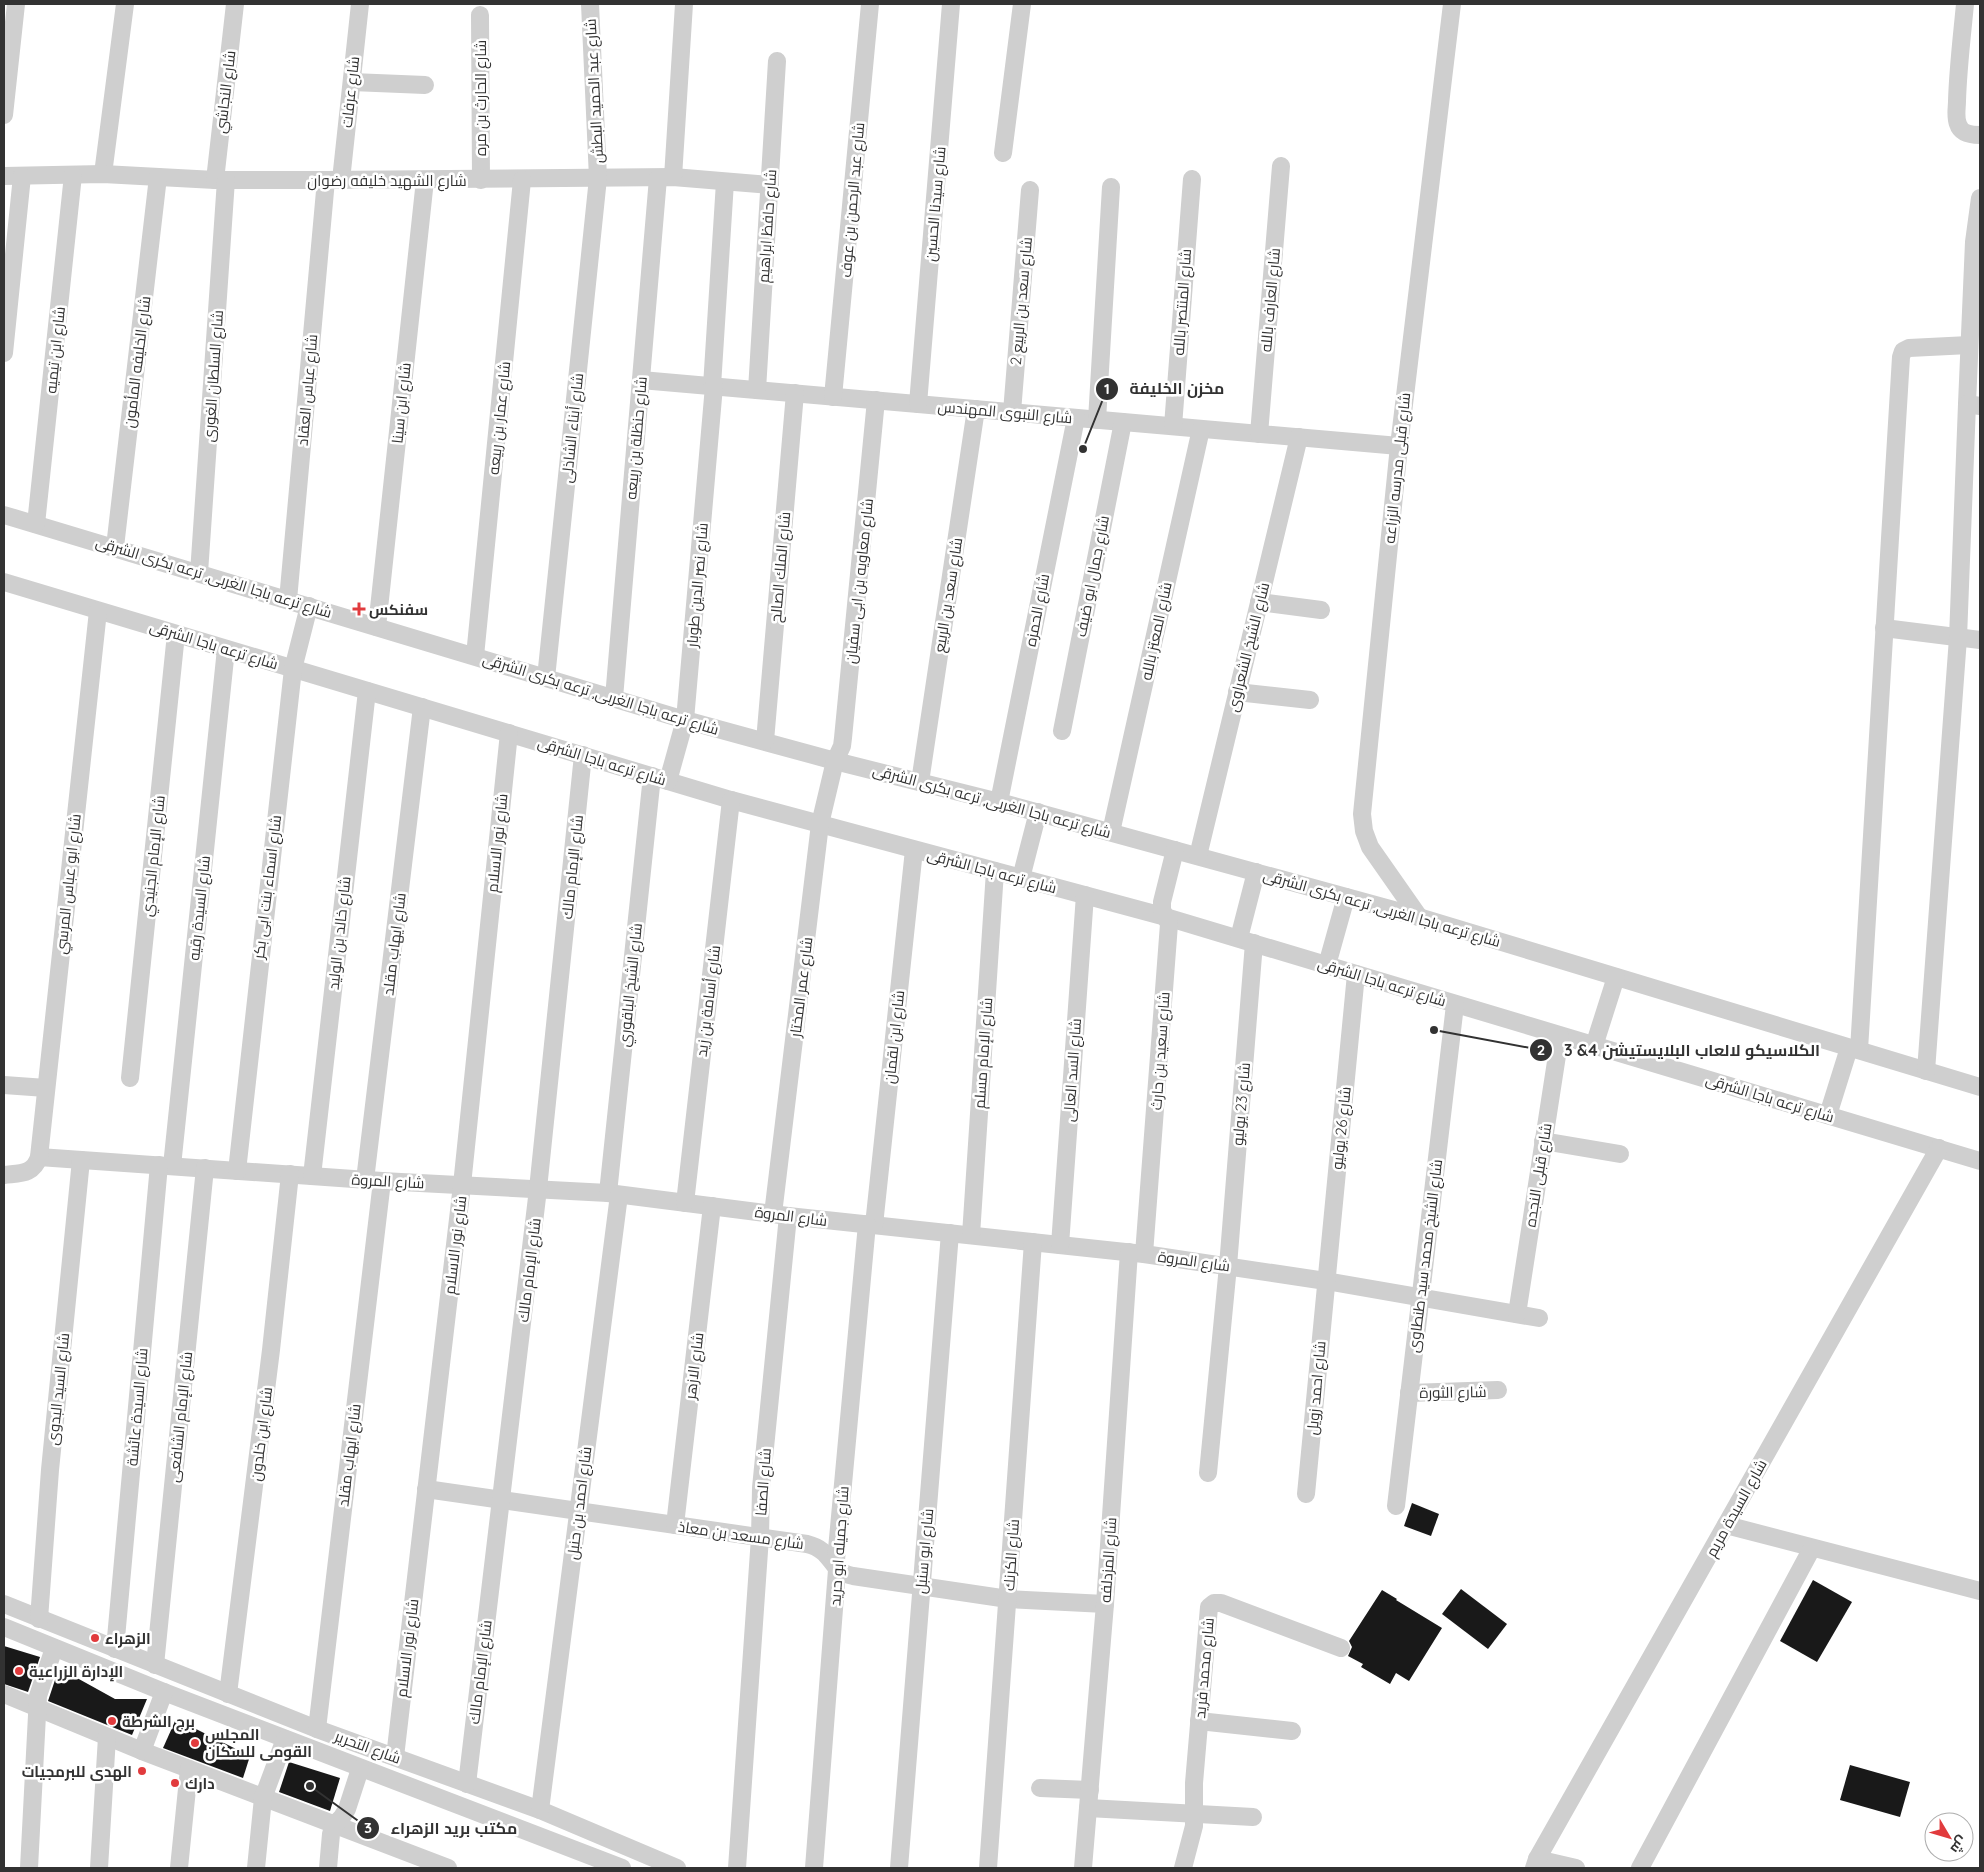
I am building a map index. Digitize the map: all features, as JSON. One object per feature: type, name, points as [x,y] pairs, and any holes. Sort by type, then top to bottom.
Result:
[{"type":"street","points":[[4,115],[16,4]]},
{"type":"street","points":[[103,174],[125,4]]},
{"type":"street","name":"شارع النجاشي","points":[[221,180],[235,4]]},
{"type":"street","name":"شارع عرفات","points":[[334,180],[352,82],[360,4]]},
{"type":"street","name":"شارع عبد الحميد البطش","points":[[590,4],[598,178]]},
{"type":"street","name":"شارع حنظلة بن ربيعه","points":[[614,698],[641,380],[666,178],[684,4]]},
{"type":"street","name":"شارع عبد الرحمن بن عوف","points":[[833,397],[870,4]]},
{"type":"street","name":"شارع سيدنا الحسين","points":[[918,404],[951,4]]},
{"type":"street","points":[[1003,153],[1022,4]]},
{"type":"street","name":"شارع قبلى مدرسه الزراعه","points":[[1419,917],[1370,847],[1364,831],[1362,814],[1399,446],[1452,4]]},
{"type":"street","points":[[1965,4],[1956,118],[1958,125],[1963,130],[1969,134],[1980,135]]},
{"type":"street","name":"شارع الحارث بن مره","points":[[480,15],[481,180]]},
{"type":"street","name":"شارع حافظ ابراهيم","points":[[757,390],[777,61]]},
{"type":"street","points":[[352,82],[425,85]]},
{"type":"street","name":"شارع العارف بالله","points":[[1259,434],[1281,166]]},
{"type":"street","name":"شارع الشهيد خليفه رضوان","points":[[4,176],[103,174],[221,180],[666,178],[770,186]]},
{"type":"street","name":"شارع ابن تيميه","points":[[36,524],[73,175]]},
{"type":"street","points":[[4,353],[22,176]]},
{"type":"street","name":"شارع الخليفه المأمون","points":[[115,547],[158,177]]},
{"type":"street","name":"شارع أبناء الشاذلى","points":[[546,678],[598,178]]},
{"type":"street","name":"شارع المنتصر بالله","points":[[1172,426],[1192,179]]},
{"type":"street","name":"شارع السلطان الغورى","points":[[199,572],[221,180]]},
{"type":"street","name":"شارع عباس العقاد","points":[[288,600],[334,180]]},
{"type":"street","name":"شارع ابن سينا","points":[[377,626],[425,180]]},
{"type":"street","name":"شارع عمار بن ربيعه","points":[[475,656],[522,180]]},
{"type":"street","name":"شارع نصر الدين طوبار","points":[[660,778],[686,720],[713,386],[725,182]]},
{"type":"street","points":[[1097,420],[1111,187]]},
{"type":"street","name":"شارع سعد بن الربيع 2","points":[[1012,412],[1030,190]]},
{"type":"street","points":[[1926,1070],[1974,405],[1969,345],[1980,198]]},
{"type":"street","points":[[1828,1115],[1854,1049],[1901,358],[1909,348],[1969,345]]},
{"type":"street","name":"شارع النبوى المهندس","points":[[641,380],[1399,446]]},
{"type":"street","name":"شارع الملك الصالح","points":[[764,741],[796,394]]},
{"type":"street","name":"شارع معاويه بن ابى سفيان","points":[[835,761],[840,754],[843,738],[876,400]]},
{"type":"street","name":"شارع سعد بن الربيع","points":[[920,782],[976,409]]},
{"type":"street","name":"شارع الحمزه","points":[[999,802],[1076,418]]},
{"type":"street","name":"شارع جمال ابو ضيف","points":[[1062,731],[1123,422]]},
{"type":"street","name":"شارع المعتز بالله","points":[[1111,832],[1201,429]]},
{"type":"street","name":"شارع الشيخ الشعراوى","points":[[1198,856],[1299,437]]},
{"type":"street","name":"شارع ترعه باجا الغربى, ترعه بكرى الشرقى","points":[[4,514],[686,720],[835,761],[1038,812],[1419,917],[1980,1087]]},
{"type":"street","name":"شارع ترعه باجا الشرقى","points":[[4,582],[731,800],[1166,917],[1980,1161]]},
{"type":"street","points":[[1259,602],[1321,610]]},
{"type":"street","name":"شارع اسماء بنت ابى بكر","points":[[237,1171],[293,669],[309,606]]},
{"type":"street","name":"شارع ابو عباس المرسي","points":[[39,1157],[98,611]]},
{"type":"street","points":[[1884,628],[1980,640]]},
{"type":"street","name":"شارع الإمام الجنيدي","points":[[130,1078],[176,634]]},
{"type":"street","name":"شارع السيدة رقيه","points":[[165,1166],[226,649]]},
{"type":"street","name":"شارع خالد بن الوليد","points":[[312,1176],[367,691]]},
{"type":"street","points":[[1237,692],[1310,700]]},
{"type":"street","name":"شارع ايهاب مقلد","points":[[316,1729],[422,707]]},
{"type":"street","name":"شارع نور الاسلام","points":[[395,1757],[462,1185],[509,733]]},
{"type":"street","name":"شارع الإمام مالك","points":[[467,1784],[538,1189],[583,756]]},
{"type":"street","name":"شارع عمر المختار","points":[[781,1215],[820,824],[835,761]]},
{"type":"street","name":"شارع الشيخ الباقوري","points":[[613,1194],[660,778]]},
{"type":"street","name":"شارع أسامة بن زيد","points":[[685,1203],[731,800]]},
{"type":"street","points":[[1021,878],[1038,812]]},
{"type":"street","name":"شارع ابن لقمان","points":[[871,1225],[914,850]]},
{"type":"street","name":"شارع سعيد بن حارث","points":[[1136,1253],[1169,924],[1162,910],[1162,902],[1175,850]]},
{"type":"street","name":"شارع الإمام مسلم","points":[[971,1235],[995,871]]},
{"type":"street","name":"شارع 23 يوليو","points":[[1228,1266],[1246,941],[1256,872]]},
{"type":"street","name":"شارع السد العالى","points":[[1060,1245],[1085,895]]},
{"type":"street","points":[[1327,965],[1346,897]]},
{"type":"street","name":"شارع 26 يوليو","points":[[1326,1281],[1356,974]]},
{"type":"street","points":[[1594,1046],[1616,977]]},
{"type":"street","name":"شارع الشيخ محمد سيد طنطاوى","points":[[1396,1506],[1455,1005]]},
{"type":"street","name":"شارع قبلى النجده","points":[[1517,1314],[1560,1036]]},
{"type":"street","points":[[4,1085],[46,1088]]},
{"type":"street","points":[[1543,1141],[1620,1154]]},
{"type":"street","name":"شارع السيدة مريم","points":[[1536,1864],[1939,1148]]},
{"type":"street","points":[[4,1175],[26,1173],[32,1169],[39,1157]]},
{"type":"street","name":"شارع المروة","points":[[39,1157],[613,1194],[781,1215],[1136,1253],[1326,1281],[1539,1318]]},
{"type":"street","name":"شارع السيد البدوى","points":[[39,1619],[50,1470],[81,1160]]},
{"type":"street","name":"شارع السيدة عائشة","points":[[100,1666],[111,1647],[165,1166]]},
{"type":"street","name":"شارع الإمام الشافعى","points":[[155,1665],[205,1168]]},
{"type":"street","name":"شارع ابن خلدون","points":[[228,1694],[269,1369],[290,1174]]},
{"type":"street","name":"شارع احمد بن حنبل","points":[[540,1810],[578,1511],[613,1194]]},
{"type":"street","name":"شارع الازهر","points":[[675,1525],[712,1206]]},
{"type":"street","name":"شارع الصفا","points":[[737,1868],[760,1537],[761,1488],[781,1215]]},
{"type":"street","name":"شارع جميله ابو حريد","points":[[814,1868],[837,1570],[836,1560],[871,1225]]},
{"type":"street","name":"شارع ابو سنبل","points":[[899,1868],[950,1233]]},
{"type":"street","name":"شارع الكرنك","points":[[988,1868],[1032,1242]]},
{"type":"street","name":"شارع المزدلفه","points":[[1083,1868],[1136,1253]]},
{"type":"street","points":[[1208,1473],[1228,1266]]},
{"type":"street","name":"شارع احمد زويل","points":[[1306,1494],[1326,1281]]},
{"type":"street","name":"شارع الثورة","points":[[1409,1393],[1498,1390]]},
{"type":"street","name":"شارع مسعد بن معاذ","points":[[426,1490],[760,1537],[818,1547],[827,1553],[837,1570]]},
{"type":"street","points":[[1726,1526],[1980,1591]]},
{"type":"street","points":[[1640,1868],[1812,1548]]},
{"type":"street","points":[[837,1570],[844,1574],[1008,1599],[1105,1604]]},
{"type":"street","name":"شارع محمد فريد","points":[[1183,1868],[1194,1826],[1194,1783],[1209,1607],[1214,1603],[1221,1603],[1341,1648]]},
{"type":"street","name":"شارع التحرير","points":[[4,1604],[316,1729],[540,1810],[677,1868]]},
{"type":"street","name":"شارع التحرير","points":[[4,1627],[596,1863],[622,1868]]},
{"type":"street","points":[[29,1868],[37,1708],[40,1684],[54,1648]]},
{"type":"street","points":[[142,1751],[164,1692]]},
{"type":"street","points":[[4,1694],[142,1751],[334,1825],[404,1860],[448,1868]]},
{"type":"street","points":[[1199,1721],[1292,1731]]},
{"type":"street","points":[[99,1868],[107,1737]]},
{"type":"street","points":[[256,1868],[263,1798],[285,1739]]},
{"type":"street","points":[[179,1868],[189,1769]]},
{"type":"street","points":[[328,1868],[331,1834],[334,1825],[347,1808],[360,1769]]},
{"type":"street","points":[[1040,1788],[1090,1790]]},
{"type":"street","points":[[1088,1808],[1253,1817]]},
{"type":"street","points":[[596,1863],[605,1837]]},
{"type":"street","points":[[1536,1864],[1576,1868]]},
{"type":"building","points":[[1412,1503],[1439,1514],[1431,1536],[1404,1526]]},
{"type":"building","points":[[1813,1580],[1852,1602],[1817,1662],[1780,1641]]},
{"type":"building","points":[[1461,1589],[1507,1624],[1488,1649],[1442,1614]]},
{"type":"building","points":[[1382,1590],[1442,1628],[1409,1681],[1396,1673],[1390,1684],[1361,1667],[1363,1664],[1348,1656],[1352,1647],[1349,1641]]},
{"type":"building","name":"الإدارة الزراعية","points":[[4,1646],[40,1657],[28,1692],[4,1684]]},
{"type":"building","name":"برج الشرطة","points":[[59,1668],[115,1699],[147,1699],[132,1735],[48,1701]]},
{"type":"building","name":"المجلس القومى للسكان","points":[[176,1719],[250,1756],[243,1778],[163,1748]]},
{"type":"building","points":[[289,1762],[340,1778],[330,1811],[279,1792]]},
{"type":"building","points":[[1850,1765],[1910,1782],[1900,1817],[1840,1800]]},
{"type":"place","name":"مخزن الخليفة","points":[[1083,449]]},
{"type":"place","name":"سفنكس","points":[[359,609]]},
{"type":"place","name":"الكلاسيكو لالعاب البلايستيشن 4& 3","points":[[1434,1030]]},
{"type":"place","name":"الزهراء","points":[[95,1638]]},
{"type":"place","name":"الإدارة الزراعية","points":[[19,1671]]},
{"type":"place","name":"برج الشرطة","points":[[112,1721]]},
{"type":"place","name":"المجلس القومى للسكان","points":[[195,1743]]},
{"type":"place","name":"الهدى للبرمجيات","points":[[142,1771]]},
{"type":"place","name":"دارك","points":[[175,1783]]},
{"type":"place","name":"مكتب بريد الزهراء","points":[[310,1786]]}]
